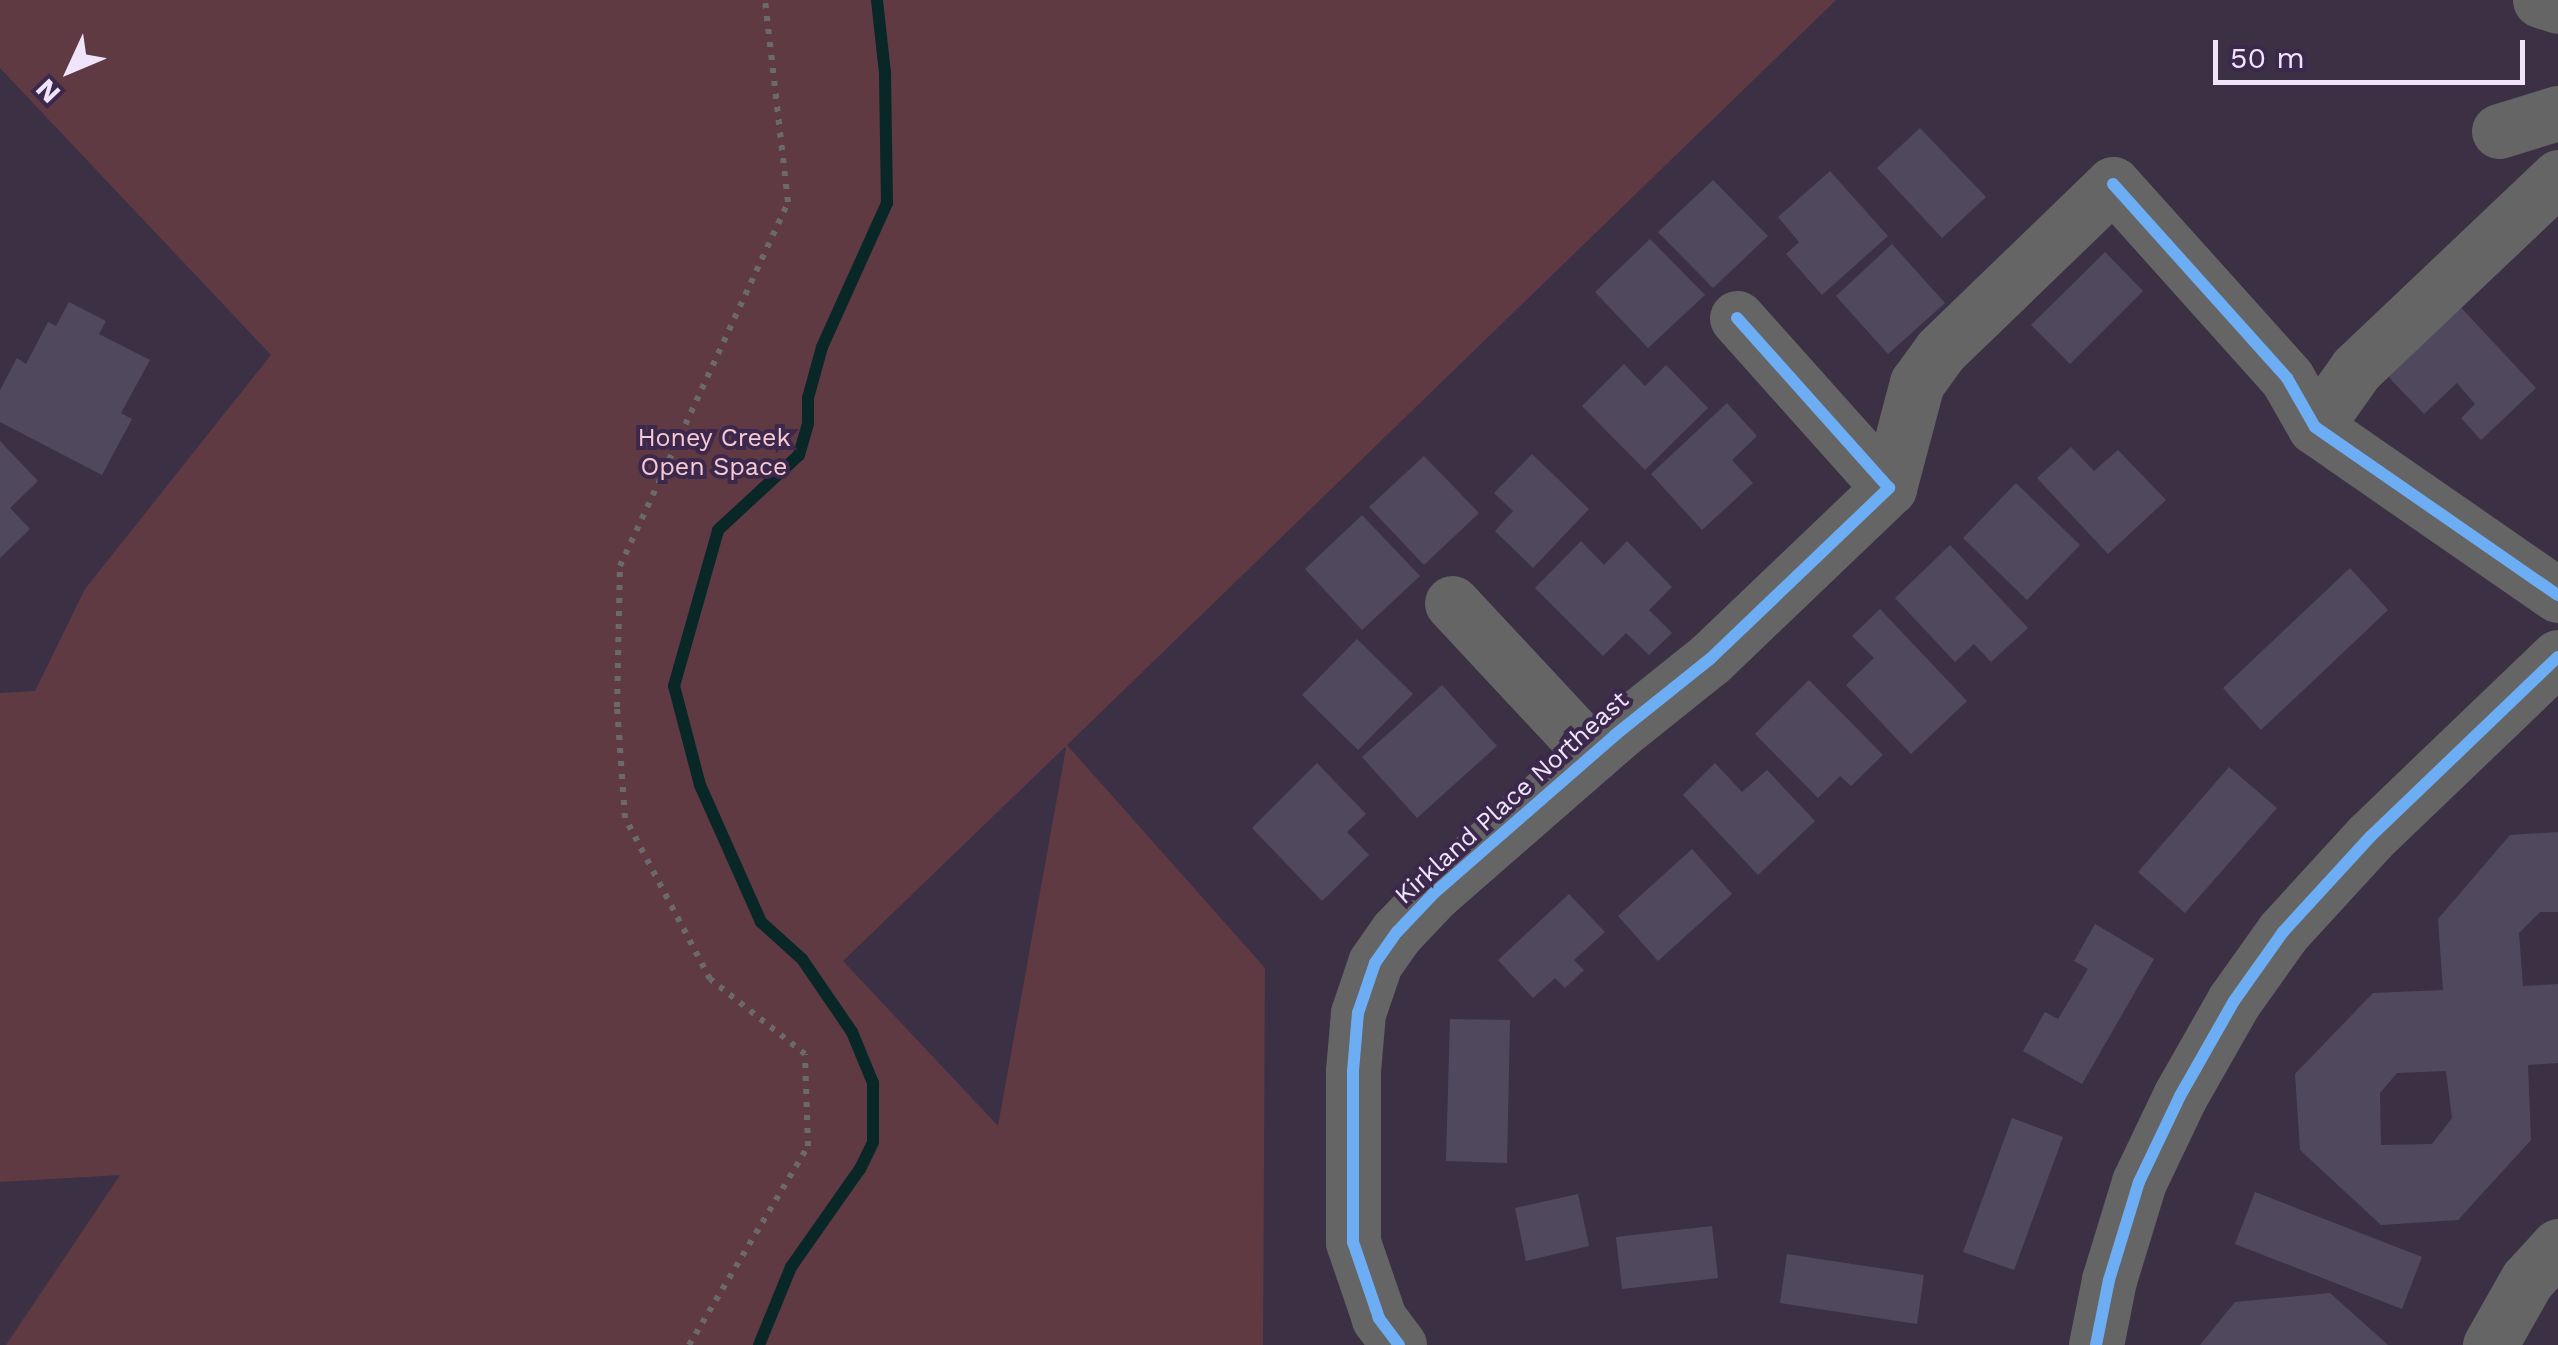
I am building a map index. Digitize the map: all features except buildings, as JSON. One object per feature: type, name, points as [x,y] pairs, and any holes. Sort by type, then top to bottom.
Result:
[{"type":"street","points":[[2540,0],[2558,6]]},
{"type":"street","points":[[2498,131],[2558,114]]},
{"type":"street","points":[[2314,427],[2356,369],[2558,177]]},
{"type":"street","points":[[1889,488],[1917,383],[1940,351],[2113,184],[2287,378],[2314,427],[2558,595]]},
{"type":"street","points":[[1737,318],[1889,488]]},
{"type":"street","name":"Kirkland Place Northeast","points":[[1399,1345],[1379,1318],[1353,1242],[1353,1071],[1358,1013],[1369,980],[1397,932],[1433,894],[1593,754],[1710,660],[1889,488]]},
{"type":"street","points":[[1452,603],[1593,754]]},
{"type":"street","points":[[2096,1345],[2109,1280],[2140,1182],[2180,1096],[2234,1001],[2283,932],[2370,837],[2552,674]]},
{"type":"street","points":[[2490,1345],[2528,1280],[2558,1246]]},
{"type":"path","points":[[689,1345],[808,1146],[805,1054],[710,979],[625,818],[618,707],[620,566],[788,202],[764,0]]},
{"type":"green space","name":"Honey Creek Open Space","points":[[0,0],[1836,0],[1067,745],[1265,968],[1263,1345],[6,1345],[120,1175],[0,1182],[0,693],[35,691],[85,589],[271,355],[0,68]],"holes":[[[1066,748],[998,1126],[843,961]]]},
{"type":"waterway","points":[[759,1345],[791,1267],[860,1169],[873,1142],[873,1083],[852,1032],[802,959],[761,922],[700,785],[674,686],[718,530],[799,455],[808,424],[808,398],[822,347],[887,203],[885,73],[877,0]]},
{"type":"cycle path","points":[[2113,184],[2287,378],[2315,427],[2558,595]]},
{"type":"cycle path","points":[[1399,1345],[1379,1318],[1353,1242],[1353,1071],[1358,1013],[1375,963],[1397,932],[1433,894],[1615,735],[1710,659],[1889,488],[1737,318]]},
{"type":"cycle path","points":[[2096,1345],[2109,1280],[2139,1182],[2180,1096],[2234,1001],[2283,932],[2370,837],[2558,657]]}]
